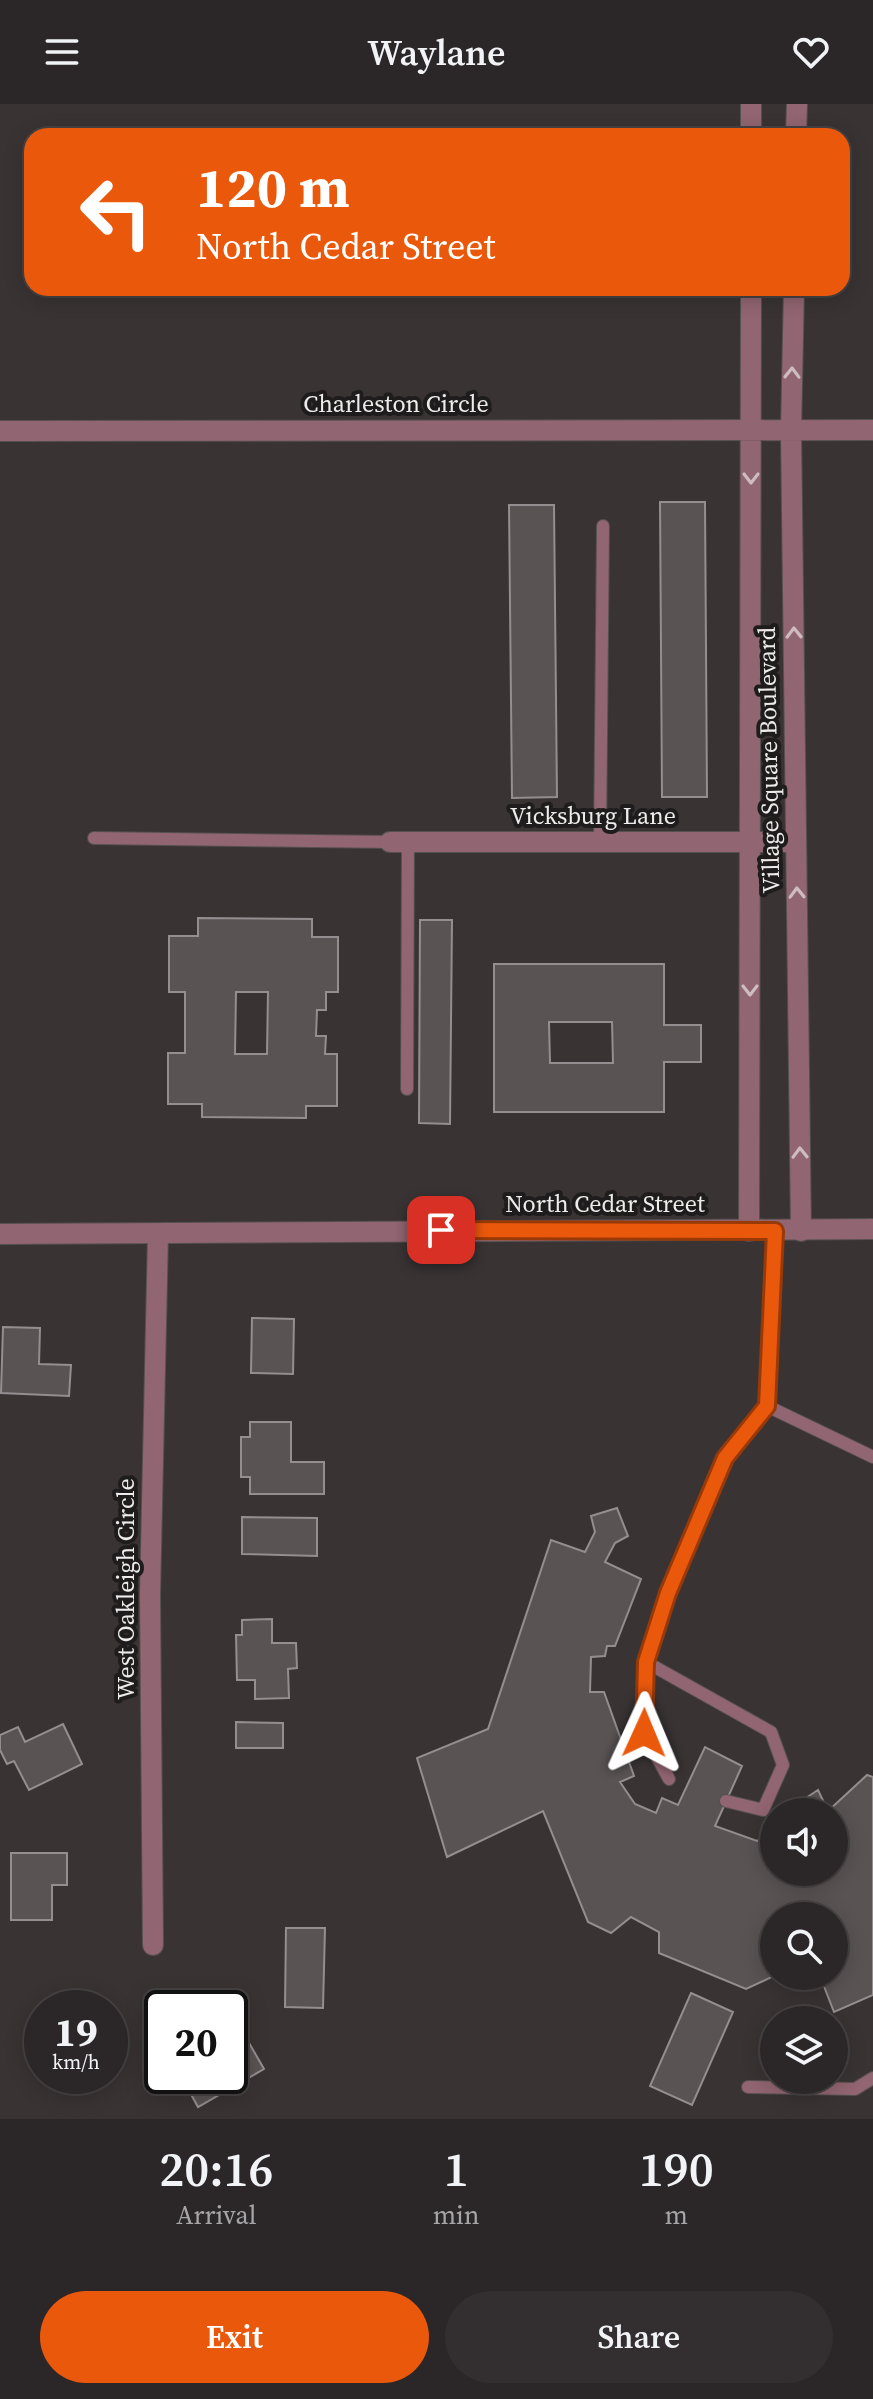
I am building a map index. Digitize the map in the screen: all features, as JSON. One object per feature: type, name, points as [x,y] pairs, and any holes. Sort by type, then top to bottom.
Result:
[{"type":"street","points":[[751,104],[751,128]]},
{"type":"street","points":[[796,128],[797,104]]},
{"type":"street","name":"Village Square Boulevard","points":[[749,1231],[751,296]]},
{"type":"street","name":"Village Square Boulevard","points":[[794,296],[791,431],[801,1231]]},
{"type":"street","name":"Charleston Circle","points":[[0,431],[873,430]]},
{"type":"street","name":"Vicksburg Lane","points":[[399,842],[796,842]]},
{"type":"street","name":"North Cedar Street","points":[[0,1234],[873,1229]]},
{"type":"street","name":"West Oakleigh Circle","points":[[153,1945],[150,1595],[158,1234]]},
{"type":"lane","points":[[600,842],[603,526]]},
{"type":"lane","points":[[94,838],[399,842],[407,1089]]},
{"type":"lane","points":[[669,1779],[644,1733],[646,1662],[668,1593],[725,1458],[767,1406],[775,1231]]},
{"type":"lane","points":[[767,1406],[873,1457]]},
{"type":"lane","points":[[646,1662],[771,1732],[783,1765],[763,1810],[726,1801]]},
{"type":"lane","points":[[748,2087],[855,2089],[873,2078]]},
{"type":"building","points":[[660,502],[705,502],[707,797],[662,797]]},
{"type":"building","points":[[509,505],[554,505],[557,797],[512,798]]},
{"type":"building","points":[[198,918],[312,919],[312,937],[338,937],[338,992],[326,992],[326,1010],[317,1010],[316,1036],[326,1036],[325,1054],[337,1054],[337,1106],[306,1106],[306,1118],[202,1117],[202,1104],[168,1104],[168,1053],[185,1053],[185,992],[169,992],[169,936],[198,936]],"holes":[[[236,992],[268,992],[267,1054],[235,1054]]]},
{"type":"building","points":[[420,920],[452,920],[450,1124],[419,1123]]},
{"type":"building","points":[[494,964],[664,964],[664,1025],[701,1025],[701,1062],[664,1062],[664,1112],[494,1112]],"holes":[[[549,1022],[612,1022],[613,1063],[550,1063]]]},
{"type":"building","points":[[252,1318],[294,1319],[293,1374],[251,1373]]},
{"type":"building","points":[[3,1327],[40,1328],[39,1364],[71,1365],[69,1396],[1,1393]]},
{"type":"building","points":[[250,1422],[291,1422],[291,1462],[324,1462],[324,1494],[250,1494],[250,1477],[241,1477],[241,1437],[250,1437]]},
{"type":"building","points":[[617,1508],[628,1536],[615,1543],[605,1562],[641,1579],[615,1646],[607,1646],[605,1656],[591,1657],[590,1692],[604,1692],[634,1776],[620,1782],[635,1804],[656,1813],[662,1798],[678,1805],[705,1747],[742,1766],[715,1826],[760,1840],[760,1886],[848,1886],[848,1798],[842,1798],[867,1775],[873,1777],[873,1995],[848,2006],[832,2006],[825,1990],[848,1990],[848,1902],[760,1902],[760,1982],[746,1989],[659,1953],[659,1932],[631,1917],[611,1933],[588,1922],[543,1811],[447,1857],[417,1758],[488,1729],[551,1540],[585,1552],[595,1532],[591,1516]]},
{"type":"building","points":[[242,1517],[317,1518],[317,1556],[242,1554]]},
{"type":"building","points":[[272,1619],[272,1643],[296,1643],[297,1668],[288,1669],[289,1698],[255,1699],[255,1680],[237,1680],[236,1635],[242,1635],[242,1620]]},
{"type":"building","points":[[236,1722],[283,1723],[283,1748],[236,1748]]},
{"type":"building","points":[[63,1724],[82,1764],[29,1790],[14,1761],[7,1764],[0,1750],[0,1735],[18,1727],[25,1742]]},
{"type":"building","points":[[818,1790],[822,1798],[806,1798]]},
{"type":"building","points":[[11,1853],[67,1853],[67,1885],[52,1885],[52,1920],[11,1920]]},
{"type":"building","points":[[286,1928],[325,1928],[323,2008],[285,2007]]},
{"type":"building","points":[[691,1993],[733,2012],[692,2105],[650,2086]]},
{"type":"building","points":[[248,2041],[264,2069],[248,2078]]},
{"type":"building","points":[[191,2094],[221,2094],[198,2107]]},
{"type":"route","points":[[441,1230],[775,1231],[767,1406],[725,1458],[668,1593],[646,1662],[644,1733]]}]
